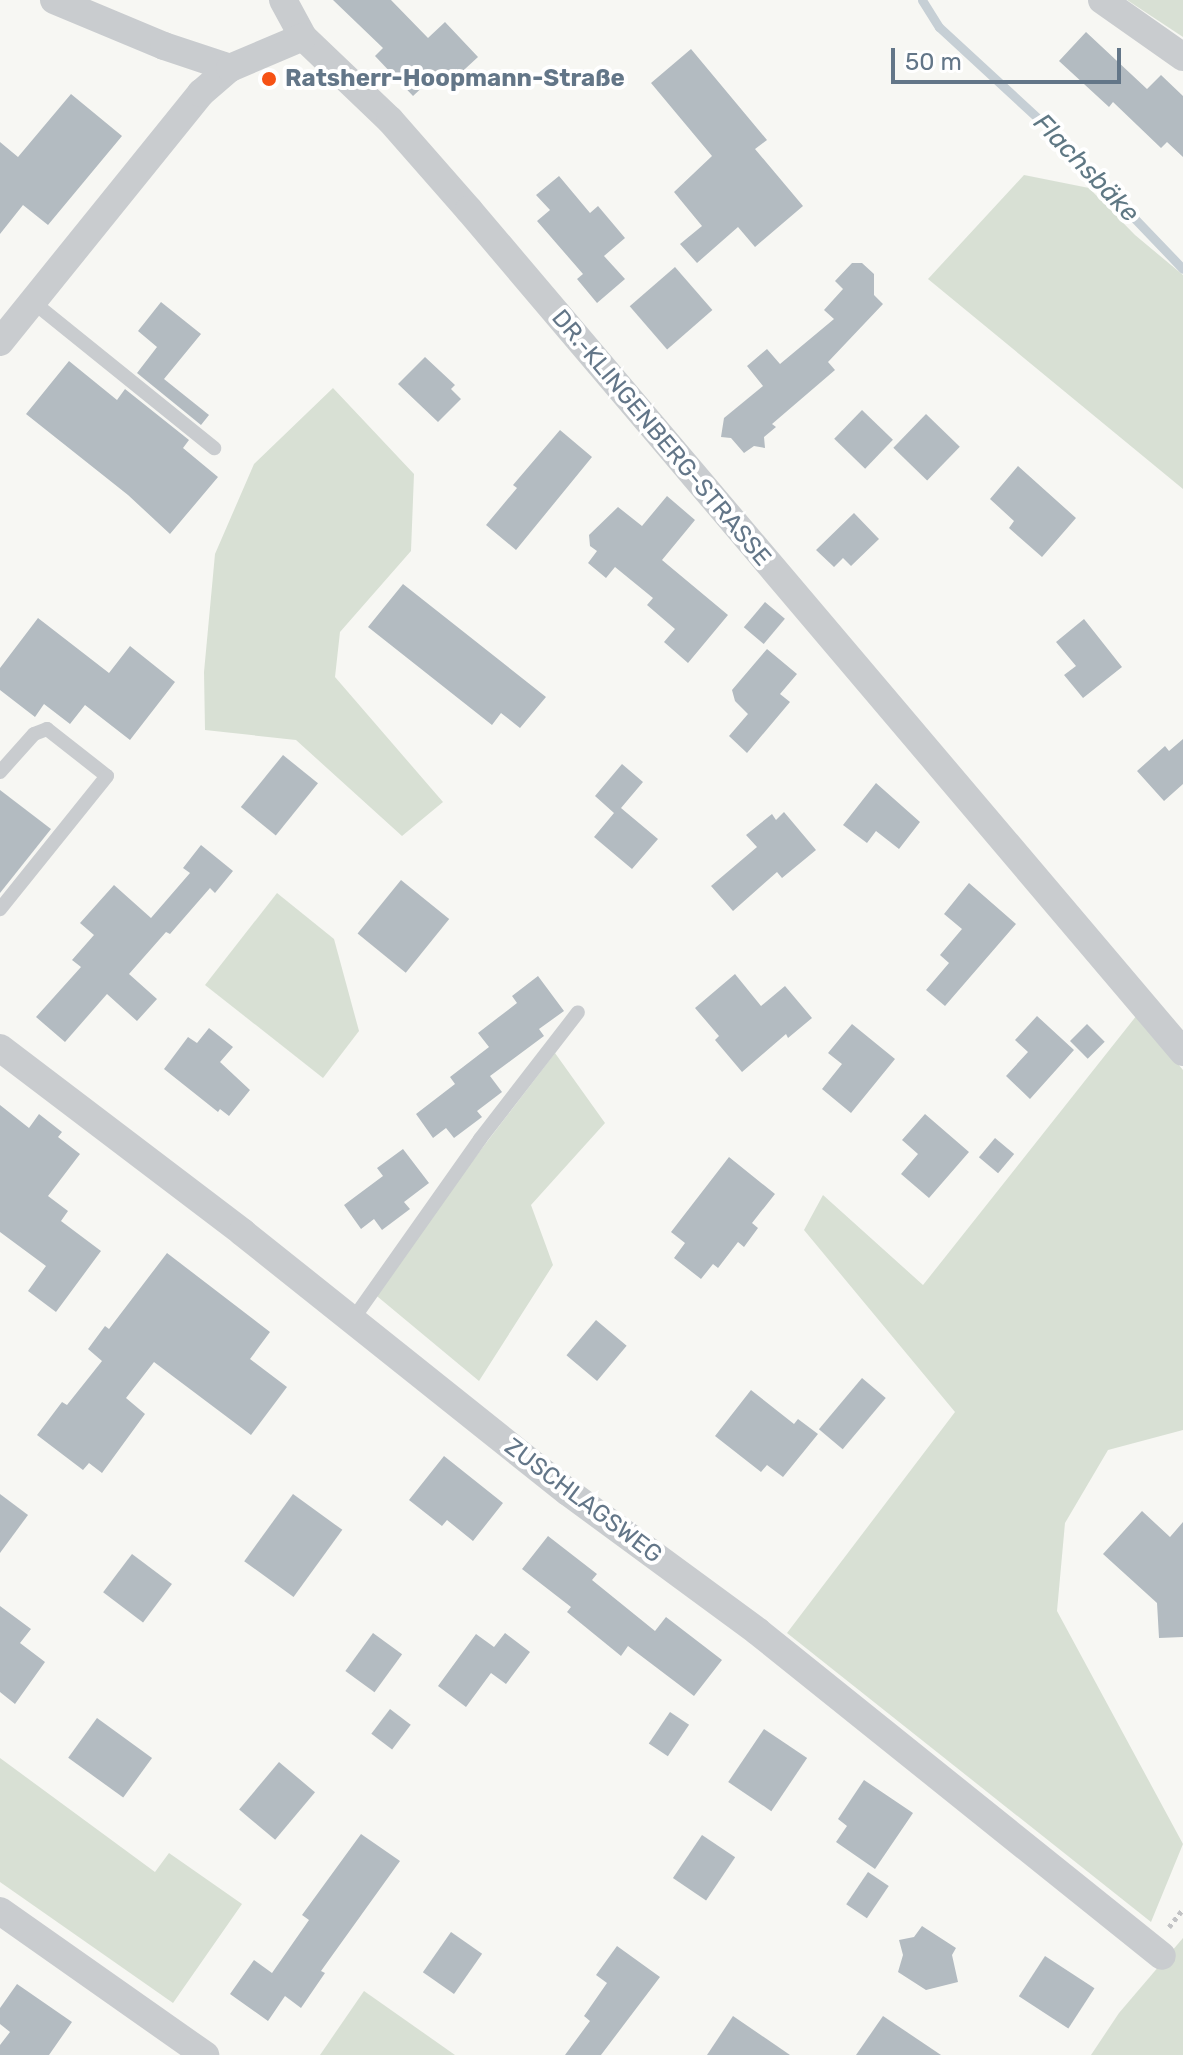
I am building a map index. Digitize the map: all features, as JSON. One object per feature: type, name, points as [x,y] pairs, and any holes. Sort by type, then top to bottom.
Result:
[{"type":"street","points":[[54,0],[164,46],[230,68]]},
{"type":"street","name":"DR.-KLINGENBERG-STRASSE","points":[[283,0],[303,37],[390,120],[453,192],[1183,1052]]},
{"type":"street","points":[[1102,0],[1183,57]]},
{"type":"street","points":[[0,342],[201,93],[230,68],[303,37]]},
{"type":"street","name":"ZUSCHLAGSWEG","points":[[0,1048],[242,1232],[568,1492],[757,1631],[1162,1956]]},
{"type":"street","points":[[0,1911],[205,2055]]},
{"type":"lane","points":[[33,302],[214,448]]},
{"type":"lane","points":[[0,772],[34,734],[47,729],[107,776],[0,909]]},
{"type":"lane","points":[[351,1322],[480,1139],[578,1012]]},
{"type":"shaded area","points":[[1127,0],[1183,0],[1183,37]]},
{"type":"shaded area","points":[[1024,175],[1089,188],[1135,235],[1183,275],[1183,489],[928,279]]},
{"type":"shaded area","points":[[333,388],[414,474],[411,551],[340,632],[335,677],[443,802],[402,836],[296,740],[205,730],[204,672],[215,554],[254,464]]},
{"type":"shaded area","points":[[277,893],[334,939],[359,1031],[323,1078],[205,985]]},
{"type":"shaded area","points":[[1137,1015],[1183,1070],[1183,1430],[1108,1450],[1065,1523],[1057,1611],[1183,1844],[1151,1922],[787,1633],[955,1412],[804,1230],[823,1195],[923,1285]]},
{"type":"shaded area","points":[[555,1053],[605,1123],[531,1205],[553,1265],[479,1381],[372,1292]]},
{"type":"shaded area","points":[[0,1758],[155,1872],[169,1853],[242,1904],[173,2003],[0,1882]]},
{"type":"shaded area","points":[[1183,1938],[1183,2055],[1091,2055],[1119,2013]]},
{"type":"shaded area","points":[[364,1991],[455,2055],[320,2055]]},
{"type":"building","points":[[333,0],[391,0],[428,38],[445,22],[478,57],[453,80],[442,69],[413,96],[375,56],[383,48]]},
{"type":"building","points":[[1086,32],[1147,89],[1161,75],[1183,96],[1183,157],[1167,142],[1161,148],[1113,102],[1109,107],[1059,61]]},
{"type":"building","points":[[691,49],[767,140],[755,149],[803,206],[755,247],[738,227],[697,263],[680,244],[702,226],[674,192],[712,156],[651,83]]},
{"type":"building","points":[[71,94],[122,136],[48,225],[23,205],[0,234],[0,142],[18,157]]},
{"type":"building","points":[[559,176],[590,213],[598,206],[625,238],[604,256],[625,279],[597,303],[577,279],[583,274],[537,221],[550,210],[536,195]]},
{"type":"building","points":[[852,263],[862,263],[874,274],[874,295],[883,304],[828,362],[835,370],[772,424],[776,427],[764,437],[765,448],[754,446],[744,453],[731,438],[721,437],[724,418],[763,386],[747,366],[767,349],[780,364],[834,319],[824,310],[843,289],[835,281]]},
{"type":"building","points":[[675,267],[712,310],[667,349],[630,306]]},
{"type":"building","points":[[161,302],[201,334],[164,379],[209,415],[201,425],[137,373],[157,347],[138,331]]},
{"type":"building","points":[[425,357],[455,385],[451,389],[461,399],[438,422],[398,384]]},
{"type":"building","points":[[69,361],[117,400],[125,389],[189,440],[183,448],[218,477],[170,534],[128,495],[26,414]]},
{"type":"building","points":[[862,410],[893,440],[865,469],[834,439]]},
{"type":"building","points":[[926,414],[960,447],[927,480],[893,448]]},
{"type":"building","points":[[560,430],[592,457],[516,550],[486,525],[517,488],[513,485]]},
{"type":"building","points":[[1018,466],[1076,518],[1042,557],[1009,528],[1014,521],[990,499]]},
{"type":"building","points":[[667,496],[695,520],[662,560],[728,615],[688,663],[664,642],[675,629],[647,605],[653,598],[615,567],[606,578],[588,563],[597,551],[590,546],[589,535],[618,507],[642,526]]},
{"type":"building","points":[[854,513],[879,539],[851,566],[843,558],[834,567],[816,550]]},
{"type":"building","points":[[403,584],[546,697],[520,728],[501,713],[492,725],[368,627]]},
{"type":"building","points":[[765,602],[785,619],[764,644],[744,627]]},
{"type":"building","points":[[38,618],[109,673],[130,646],[175,682],[130,740],[85,705],[70,724],[44,704],[35,717],[0,690],[0,668]]},
{"type":"building","points":[[1084,619],[1122,667],[1083,698],[1064,675],[1076,666],[1056,642]]},
{"type":"building","points":[[767,649],[797,674],[780,694],[790,702],[747,753],[729,736],[748,714],[735,701],[732,690]]},
{"type":"building","points":[[1183,739],[1183,784],[1164,801],[1137,771],[1165,746],[1169,751]]},
{"type":"building","points":[[283,755],[318,783],[276,835],[241,807]]},
{"type":"building","points":[[622,764],[643,782],[621,808],[658,839],[632,869],[594,837],[614,813],[595,796]]},
{"type":"building","points":[[876,783],[920,822],[899,849],[876,831],[867,843],[843,825]]},
{"type":"building","points":[[0,790],[51,829],[0,893]]},
{"type":"building","points":[[784,812],[816,850],[782,878],[777,872],[733,911],[711,886],[757,847],[746,835],[772,814],[776,820]]},
{"type":"building","points":[[201,845],[233,871],[215,893],[210,888],[170,934],[166,932],[129,974],[157,999],[137,1021],[107,994],[65,1042],[36,1017],[81,967],[72,960],[94,935],[80,923],[114,885],[151,918],[190,873],[183,868]]},
{"type":"building","points":[[401,880],[449,919],[406,973],[358,934]]},
{"type":"building","points":[[969,883],[1016,924],[945,1006],[926,990],[949,963],[940,955],[962,929],[944,914]]},
{"type":"building","points":[[735,974],[761,1006],[785,986],[812,1018],[788,1038],[786,1034],[742,1072],[715,1040],[719,1036],[695,1008]]},
{"type":"building","points":[[538,976],[564,1011],[539,1029],[544,1036],[490,1076],[502,1092],[477,1111],[482,1117],[454,1138],[446,1128],[433,1138],[416,1114],[455,1084],[450,1077],[489,1047],[478,1033],[517,1003],[512,996]]},
{"type":"building","points":[[1037,1016],[1074,1050],[1030,1099],[1006,1076],[1028,1052],[1015,1040]]},
{"type":"building","points":[[852,1024],[895,1059],[851,1113],[822,1089],[842,1064],[828,1053]]},
{"type":"building","points":[[1087,1024],[1105,1042],[1088,1059],[1070,1041]]},
{"type":"building","points":[[209,1028],[233,1047],[220,1062],[250,1090],[229,1116],[220,1109],[218,1112],[164,1069],[188,1037],[197,1043]]},
{"type":"building","points":[[0,1105],[29,1128],[39,1114],[62,1132],[58,1137],[80,1154],[48,1196],[68,1211],[61,1221],[101,1251],[56,1312],[28,1291],[46,1266],[0,1232]]},
{"type":"building","points":[[925,1114],[969,1152],[929,1198],[901,1174],[918,1154],[902,1140]]},
{"type":"building","points":[[995,1138],[1014,1154],[998,1173],[979,1157]]},
{"type":"building","points":[[403,1149],[429,1183],[404,1202],[410,1209],[382,1230],[374,1219],[361,1229],[344,1205],[383,1176],[377,1168]]},
{"type":"building","points":[[729,1157],[775,1194],[752,1223],[758,1228],[744,1247],[738,1242],[718,1268],[713,1264],[701,1279],[674,1258],[685,1243],[671,1232]]},
{"type":"building","points":[[167,1253],[270,1332],[250,1359],[287,1387],[251,1435],[154,1362],[126,1398],[145,1414],[102,1473],[89,1463],[83,1470],[37,1435],[62,1402],[67,1405],[102,1361],[88,1349],[105,1326],[109,1329]]},
{"type":"building","points":[[596,1320],[627,1346],[597,1381],[566,1355]]},
{"type":"building","points":[[862,1378],[886,1398],[843,1449],[819,1429]]},
{"type":"building","points":[[751,1390],[794,1424],[798,1419],[818,1434],[783,1477],[767,1465],[761,1472],[715,1436]]},
{"type":"building","points":[[444,1456],[503,1503],[473,1541],[447,1520],[442,1526],[409,1500]]},
{"type":"building","points":[[0,1494],[28,1515],[0,1553]]},
{"type":"building","points":[[293,1494],[342,1530],[294,1597],[244,1561]]},
{"type":"building","points":[[1142,1511],[1170,1537],[1183,1522],[1183,1637],[1159,1638],[1157,1603],[1103,1554]]},
{"type":"building","points":[[548,1536],[597,1574],[592,1580],[655,1631],[666,1617],[722,1660],[694,1696],[628,1646],[621,1656],[567,1612],[571,1607],[522,1569]]},
{"type":"building","points":[[132,1554],[172,1584],[143,1622],[103,1592]]},
{"type":"building","points":[[0,1606],[31,1629],[20,1643],[45,1662],[15,1704],[0,1692]]},
{"type":"building","points":[[373,1633],[402,1654],[374,1692],[345,1671]]},
{"type":"building","points":[[505,1633],[530,1652],[506,1684],[491,1673],[466,1707],[438,1686],[476,1634],[494,1647]]},
{"type":"building","points":[[390,1709],[411,1725],[392,1749],[371,1734]]},
{"type":"building","points":[[670,1712],[689,1725],[668,1756],[649,1744]]},
{"type":"building","points":[[97,1718],[152,1758],[123,1798],[68,1758]]},
{"type":"building","points":[[764,1729],[807,1758],[771,1811],[728,1782]]},
{"type":"building","points":[[279,1762],[315,1792],[275,1840],[239,1809]]},
{"type":"building","points":[[864,1780],[913,1813],[875,1869],[836,1842],[847,1826],[838,1819]]},
{"type":"building","points":[[361,1834],[400,1861],[321,1971],[325,1973],[301,2008],[285,1996],[268,2021],[230,1994],[254,1960],[272,1973],[309,1920],[302,1915]]},
{"type":"building","points":[[702,1835],[735,1857],[706,1900],[673,1878]]},
{"type":"building","points":[[868,1872],[889,1886],[867,1918],[846,1904]]},
{"type":"building","points":[[922,1926],[956,1948],[952,1955],[958,1982],[926,1990],[898,1972],[903,1955],[899,1940],[914,1937]]},
{"type":"building","points":[[451,1932],[482,1954],[454,1994],[423,1972]]},
{"type":"building","points":[[617,1946],[660,1977],[601,2055],[565,2055],[590,2021],[584,2016],[607,1983],[596,1975]]},
{"type":"building","points":[[1045,1956],[1094,1988],[1068,2028],[1019,1996]]},
{"type":"building","points":[[17,1984],[72,2022],[49,2055],[0,2055],[0,2045],[10,2032],[0,2024],[0,2008]]},
{"type":"building","points":[[733,2016],[790,2055],[707,2055]]},
{"type":"building","points":[[883,2016],[941,2055],[856,2055]]},
{"type":"waterway","name":"Flachsbäke","points":[[922,0],[939,27],[1043,123],[1183,269]]},
{"type":"place","name":"Ratsherr-Hoopmann-Straße","points":[[269,79]]}]
